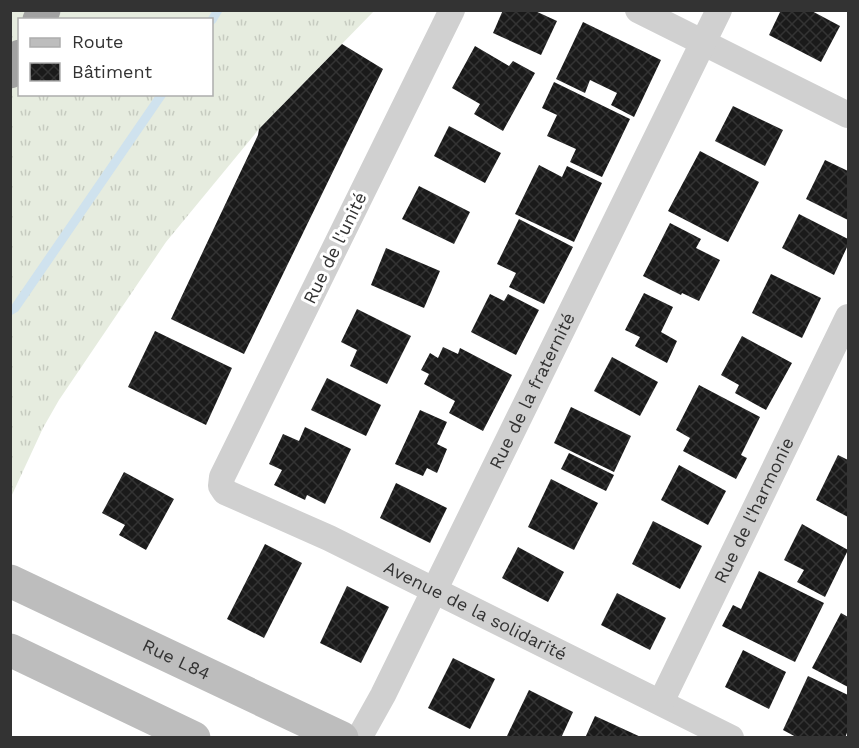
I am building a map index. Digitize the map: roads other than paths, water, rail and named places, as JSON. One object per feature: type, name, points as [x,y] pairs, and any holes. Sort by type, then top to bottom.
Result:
[{"type":"highway","points":[[10,72],[18,59]]},
{"type":"main road","name":"Rue L84","points":[[10,581],[342,738]]},
{"type":"main road","points":[[10,650],[194,738]]},
{"type":"street","name":"Rue de l'unité","points":[[221,486],[222,477],[452,10]]},
{"type":"street","points":[[638,10],[849,115]]},
{"type":"street","name":"Rue de la fraternité","points":[[359,738],[383,695],[719,10]]},
{"type":"street","name":"Rue de l'harmonie","points":[[661,702],[849,317]]},
{"type":"street","name":"Avenue de la solidarité","points":[[221,486],[225,492],[329,538],[731,738]]},
{"type":"waterway","points":[[213,18],[218,10]]},
{"type":"waterway","points":[[10,311],[15,308],[161,96]]}]
